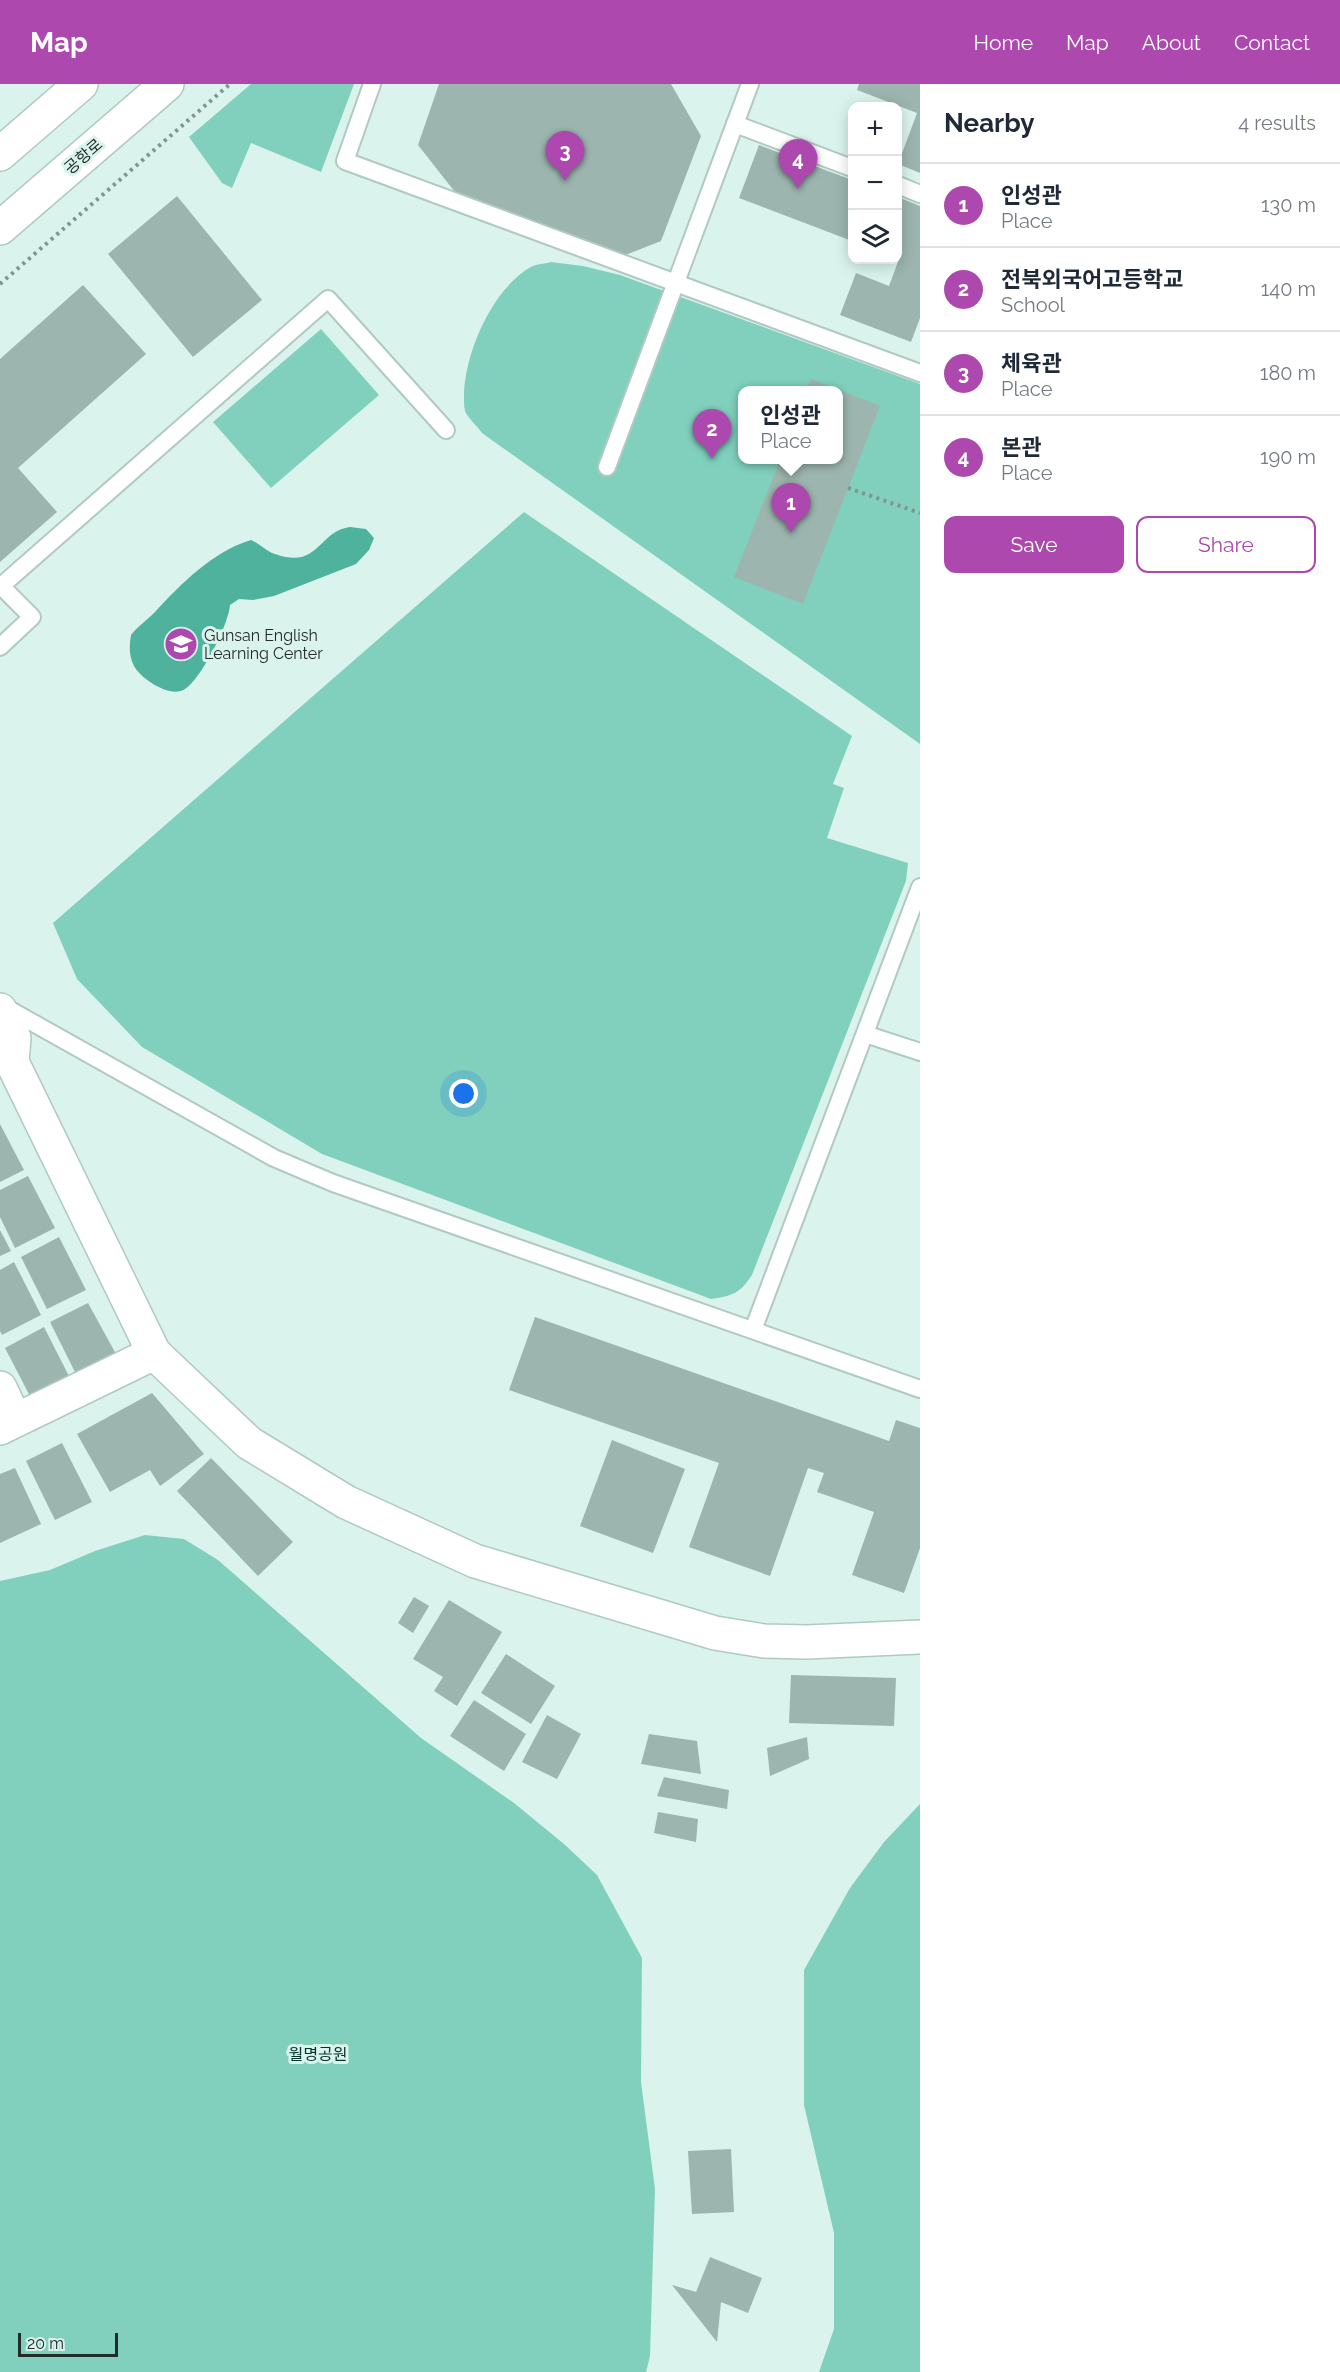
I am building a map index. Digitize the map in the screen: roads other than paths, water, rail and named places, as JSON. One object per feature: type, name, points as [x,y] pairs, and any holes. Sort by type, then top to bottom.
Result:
[{"type":"street","points":[[0,154],[81,84]]},
{"type":"street","name":"공항로","points":[[0,228],[167,84]]},
{"type":"street","points":[[0,1010],[14,1038],[6,1065],[154,1353],[249,1443],[346,1502],[475,1561],[715,1633],[764,1641],[807,1642],[920,1637]]},
{"type":"street","points":[[0,1388],[8,1424],[154,1353]]},
{"type":"lane","points":[[372,84],[345,161],[920,373]]},
{"type":"lane","points":[[607,467],[750,84]]},
{"type":"lane","points":[[735,124],[848,166]]},
{"type":"lane","points":[[902,187],[920,194]]},
{"type":"lane","points":[[0,647],[32,617],[1,587],[328,299],[446,430]]},
{"type":"lane","points":[[753,1330],[920,887]]},
{"type":"lane","points":[[0,1005],[274,1158],[333,1183],[920,1389]]},
{"type":"lane","points":[[865,1034],[920,1052]]},
{"type":"place","name":"체육관","points":[[565,181]]},
{"type":"place","name":"본관","points":[[798,189]]},
{"type":"place","name":"전북외국어고등학교","points":[[712,459]]},
{"type":"place","name":"인성관","points":[[791,533]]},
{"type":"place","name":"Gunsan English Learning Center","points":[[181,644]]},
{"type":"park label","name":"월명공원","points":[[318,2054]]}]
